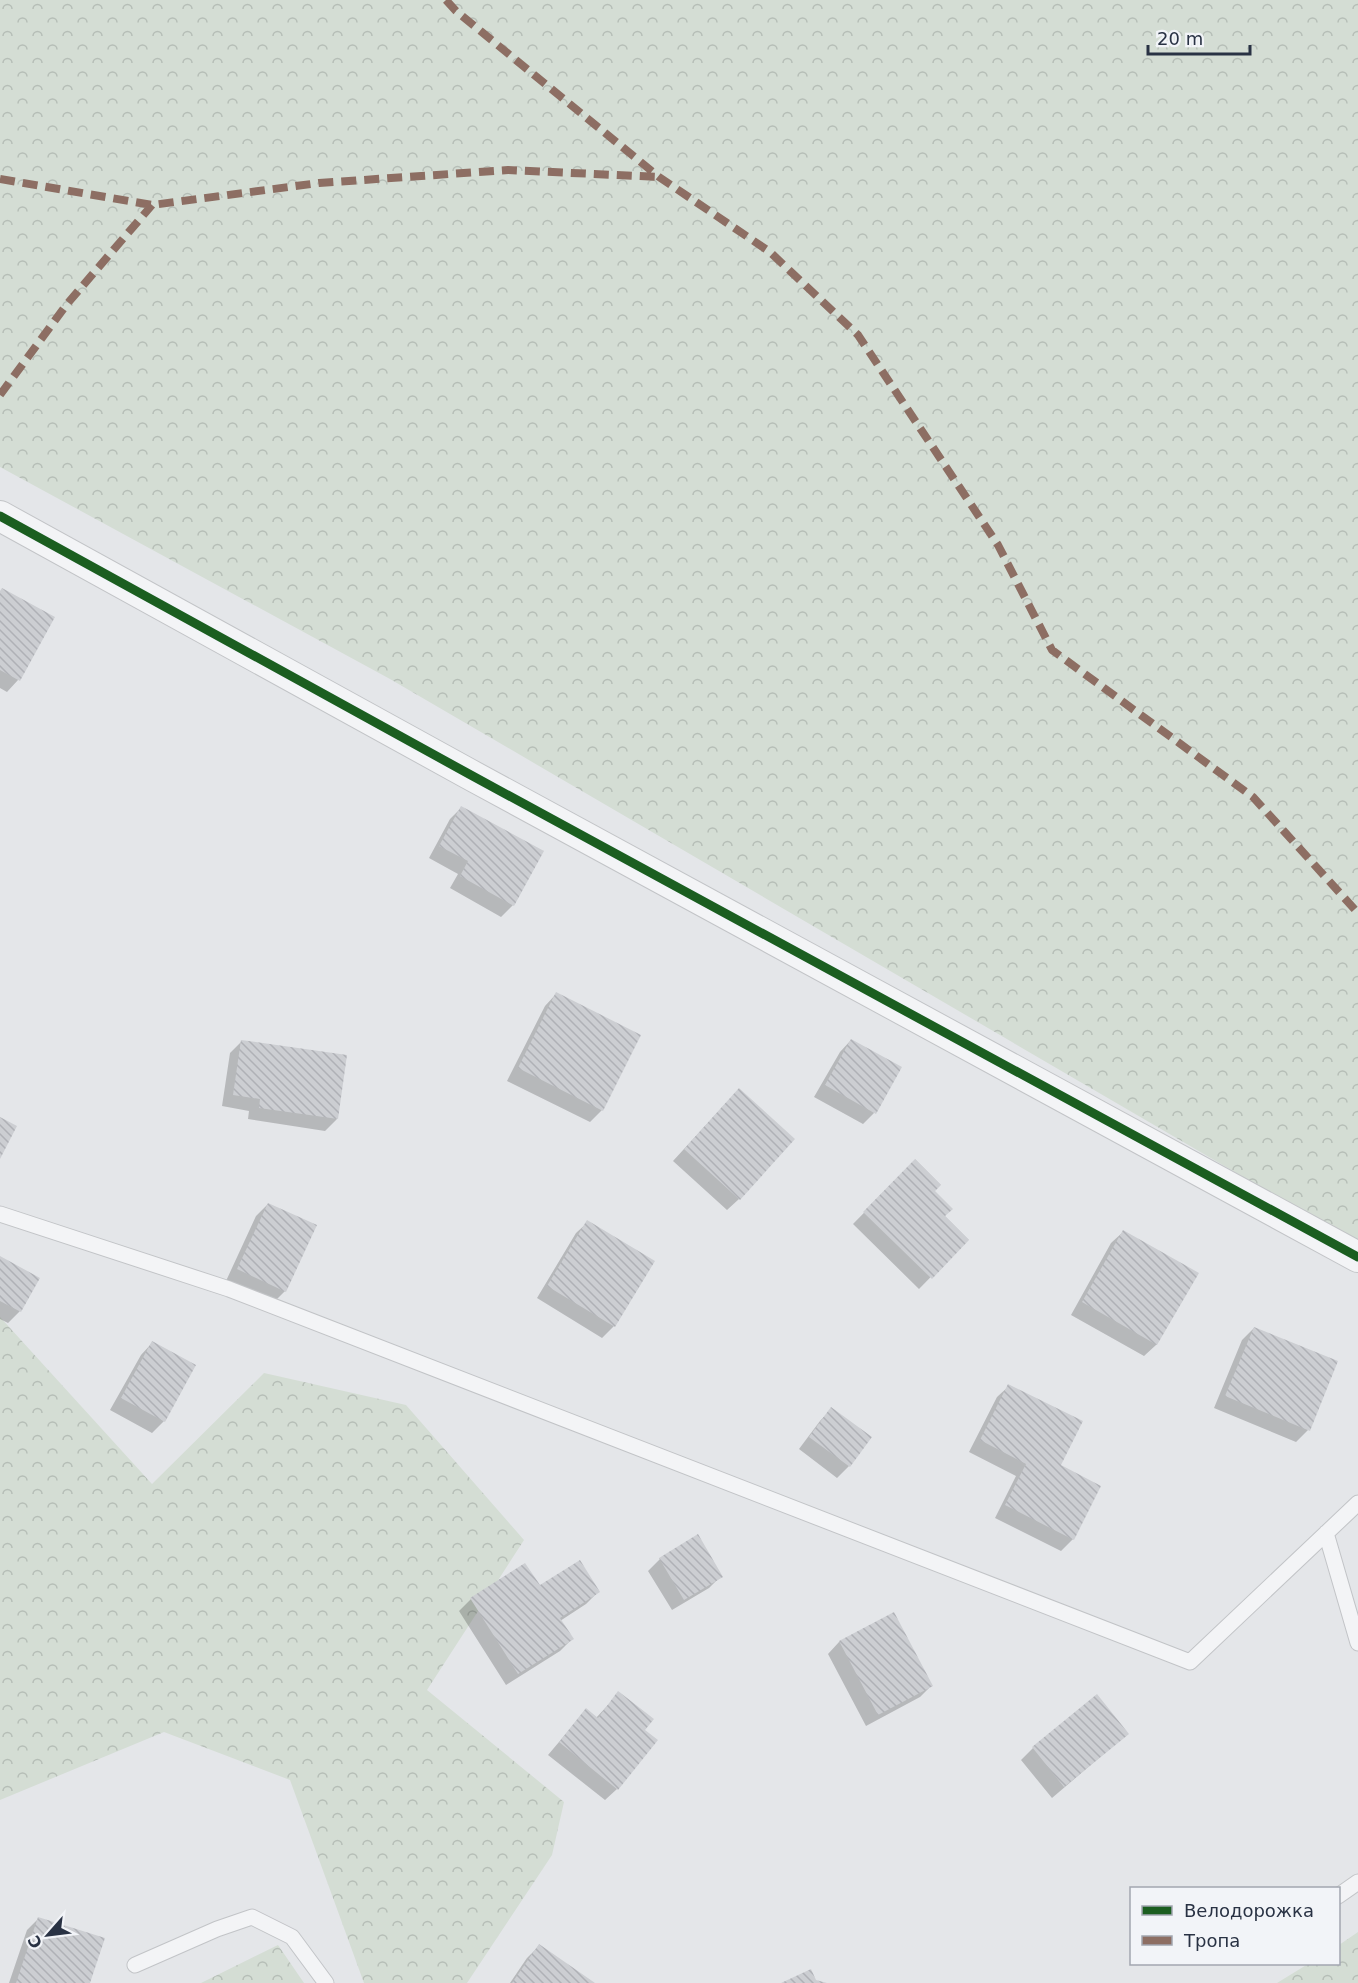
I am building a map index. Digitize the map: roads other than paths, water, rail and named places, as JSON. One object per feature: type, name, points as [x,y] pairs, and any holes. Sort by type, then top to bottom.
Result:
[{"type":"street","points":[[0,516],[458,768],[1358,1257]]},
{"type":"lane","points":[[0,1214],[229,1289],[1190,1662],[1358,1503]]},
{"type":"lane","points":[[1326,1533],[1358,1643]]},
{"type":"lane","points":[[1340,1895],[1358,1882]]},
{"type":"lane","points":[[135,1965],[217,1929],[252,1917],[292,1937],[326,1983]]}]
